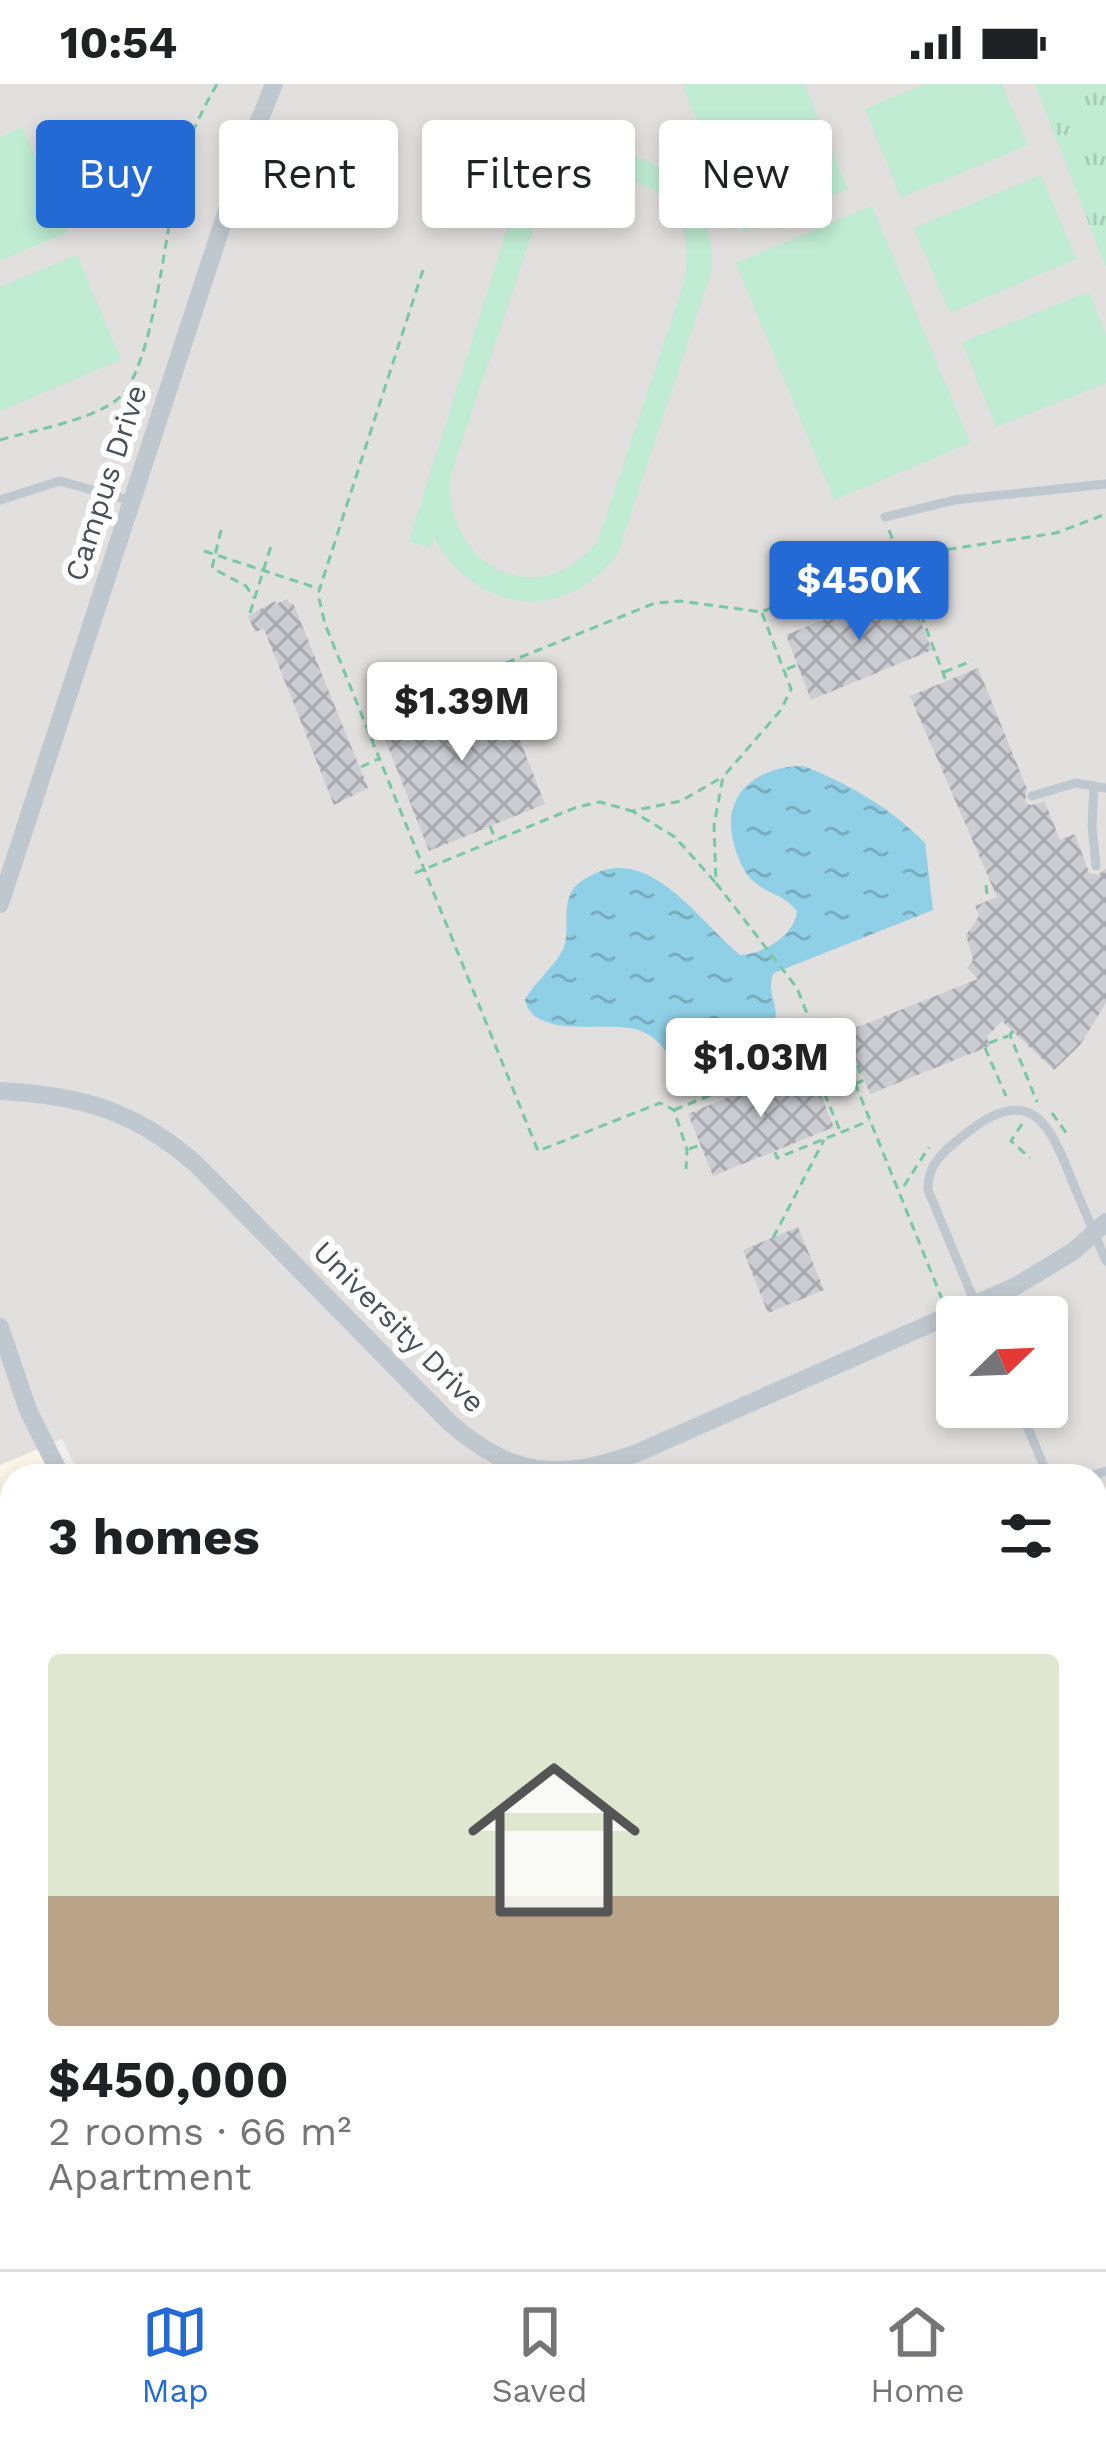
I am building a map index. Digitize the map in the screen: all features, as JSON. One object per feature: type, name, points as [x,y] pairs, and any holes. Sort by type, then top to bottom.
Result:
[{"type":"street","name":"Campus Drive","points":[[0,904],[243,161],[274,84]]},
{"type":"street","name":"University Drive","points":[[0,1091],[90,1103],[125,1115],[161,1136],[450,1424],[491,1455],[514,1464]]},
{"type":"street","name":"University Drive","points":[[1003,1296],[1054,1265],[1100,1228]]},
{"type":"street","name":"University Drive","points":[[597,1464],[936,1322]]},
{"type":"street","points":[[0,1327],[28,1410],[56,1464]]},
{"type":"lane","points":[[0,500],[60,481],[131,501]]},
{"type":"lane","points":[[885,517],[955,500],[1106,484]]},
{"type":"lane","points":[[1032,796],[1066,784],[1100,787],[1092,841],[1096,866]]},
{"type":"lane","points":[[973,1296],[928,1190],[928,1174],[946,1149],[987,1118],[1010,1110],[1027,1112],[1053,1132],[1100,1228],[1106,1262]]},
{"type":"lane","points":[[1028,1428],[1043,1464]]},
{"type":"path","points":[[0,440],[96,411],[118,399],[133,380],[158,291],[178,176],[196,120],[217,84]]},
{"type":"path","points":[[423,270],[320,589],[325,624],[538,1151],[660,1103],[674,1110],[687,1150],[686,1169]]},
{"type":"path","points":[[364,720],[655,603],[680,601],[761,611],[897,557],[1056,533],[1106,514]]},
{"type":"path","points":[[885,517],[946,681]]},
{"type":"path","points":[[221,530],[212,568],[246,586],[254,598]]},
{"type":"path","points":[[250,613],[271,546]]},
{"type":"path","points":[[204,551],[320,589]]},
{"type":"path","points":[[632,811],[681,800],[723,777],[781,710],[791,689],[761,611]]},
{"type":"path","points":[[943,673],[972,661]]},
{"type":"path","points":[[786,670],[797,665]]},
{"type":"path","points":[[435,690],[439,700]]},
{"type":"path","points":[[361,766],[380,758]]},
{"type":"path","points":[[716,884],[714,825],[723,777]]},
{"type":"path","points":[[416,873],[589,805],[601,802],[632,811],[675,838],[796,988],[830,1072],[818,1076],[841,1133]]},
{"type":"path","points":[[490,826],[496,841]]},
{"type":"path","points":[[987,894],[986,885],[991,882]]},
{"type":"path","points":[[1006,1099],[987,1046],[1011,1033],[1040,1104],[1030,1100],[1011,1141],[1030,1158]]},
{"type":"path","points":[[674,1110],[821,1050]]},
{"type":"path","points":[[825,1095],[862,1081],[856,1060]]},
{"type":"path","points":[[855,1083],[941,1296]]},
{"type":"path","points":[[1048,1109],[1074,1150]]},
{"type":"path","points":[[775,1151],[778,1158],[870,1121]]},
{"type":"path","points":[[773,1238],[824,1140]]},
{"type":"path","points":[[687,1150],[700,1145]]},
{"type":"path","points":[[897,1188],[904,1186],[931,1145]]},
{"type":"shaded area","points":[[0,84],[1106,84],[1106,1464],[74,1464],[62,1439],[0,1464]]},
{"type":"shaded area","points":[[46,1446],[55,1464],[2,1464]]},
{"type":"green space","points":[[682,84],[804,84],[819,120],[697,120]]},
{"type":"green space","points":[[925,84],[1002,84],[1028,145],[901,198],[865,109]]},
{"type":"green space","points":[[1035,84],[1106,84],[1106,267]]},
{"type":"green space","points":[[22,127],[36,159],[36,228],[66,228],[68,232],[0,261],[0,137]]},
{"type":"green space","points":[[832,151],[848,189],[832,196]]},
{"type":"green space","points":[[635,157],[656,165],[659,194],[635,182]]},
{"type":"green space","points":[[1041,175],[1076,259],[950,313],[914,228]]},
{"type":"green space","points":[[872,206],[970,443],[834,500],[736,263],[820,228],[832,228],[832,223]]},
{"type":"green space","points":[[507,228],[534,228],[451,474],[452,506],[462,534],[478,555],[499,570],[523,577],[549,575],[575,563],[598,540],[683,286],[682,228],[707,228],[712,269],[618,553],[572,592],[522,601],[497,595],[474,582],[434,538],[430,548],[409,541]]},
{"type":"green space","points":[[77,255],[121,360],[0,411],[0,287]]},
{"type":"green space","points":[[1089,292],[1106,335],[1106,383],[996,427],[962,342]]},
{"type":"water","points":[[803,766],[868,798],[925,843],[933,910],[774,973],[776,1015],[770,1034],[750,1056],[721,1070],[692,1073],[679,1069],[657,1041],[638,1030],[557,1025],[531,1013],[525,1000],[564,947],[569,897],[594,874],[615,868],[655,879],[740,955],[768,947],[784,935],[797,911],[745,870],[734,844],[732,811],[757,778]]},
{"type":"building","points":[[906,586],[932,650],[811,700],[786,635]]},
{"type":"building","points":[[287,599],[293,603],[368,788],[334,805],[264,629],[255,632],[248,616]]},
{"type":"building","points":[[978,668],[1027,789],[1025,802],[1045,802],[1060,840],[1075,834],[1089,873],[1098,875],[1106,868],[1106,1003],[1080,1045],[1054,1070],[1002,1021],[987,1037],[990,1046],[870,1094],[845,1032],[978,979],[967,968],[973,960],[966,935],[979,916],[975,906],[997,897],[910,696]]},
{"type":"building","points":[[495,677],[545,804],[429,851],[379,724]]},
{"type":"building","points":[[808,1064],[834,1127],[713,1176],[688,1114]]},
{"type":"building","points":[[798,1227],[824,1290],[768,1313],[743,1250]]}]
